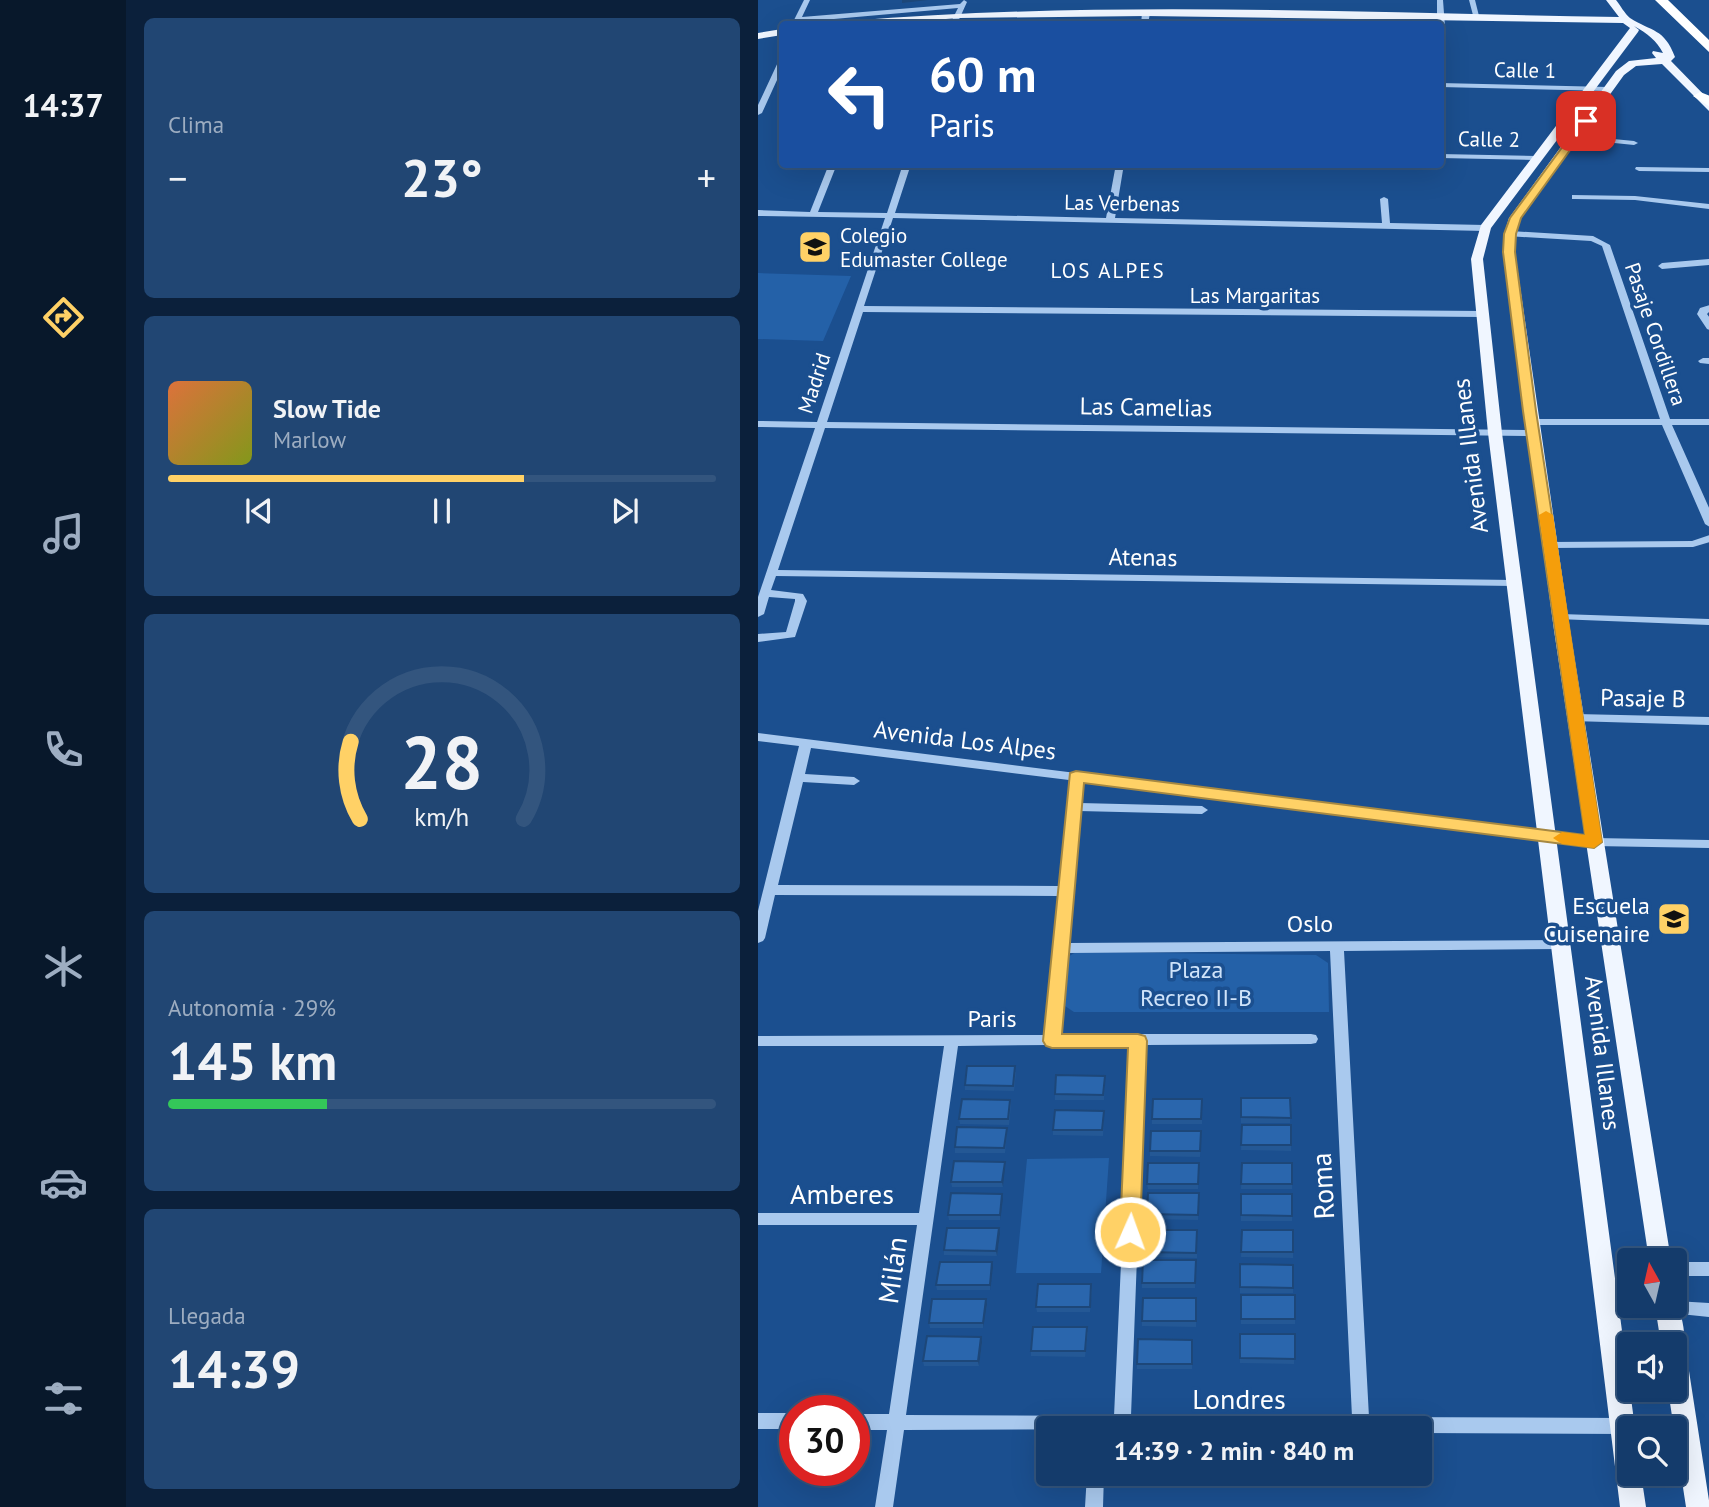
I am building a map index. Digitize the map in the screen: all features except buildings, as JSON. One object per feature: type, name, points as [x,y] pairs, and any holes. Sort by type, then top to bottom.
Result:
[{"type":"highway","points":[[1661,0],[1709,49]]},
{"type":"highway","points":[[1678,0],[1709,31]]},
{"type":"main road","points":[[1611,0],[1664,61],[1705,99],[1709,109]]},
{"type":"main road","points":[[866,21],[901,15],[960,11],[1145,21]]},
{"type":"main road","points":[[1444,24],[1477,19],[1631,25]]},
{"type":"main road","points":[[1444,24],[1631,25]]},
{"type":"main road","name":"Avenida Illanes","points":[[1622,1416],[1495,433],[1477,259],[1485,228],[1589,88],[1631,25]]},
{"type":"main road","points":[[758,36],[779,32]]},
{"type":"main road","points":[[758,46],[779,43]]},
{"type":"main road","name":"Avenida Illanes","points":[[1658,1248],[1594,842],[1509,252],[1510,234],[1520,211],[1608,89],[1628,65],[1664,61]]},
{"type":"main road","points":[[1682,1402],[1699,1507]]},
{"type":"main road","name":"Avenida Illanes","points":[[1631,1486],[1634,1507]]},
{"type":"street","points":[[796,21],[807,0]]},
{"type":"street","points":[[1440,0],[1441,21]]},
{"type":"street","points":[[1472,0],[1477,19]]},
{"type":"street","points":[[832,21],[901,15]]},
{"type":"street","points":[[758,113],[779,68]]},
{"type":"street","name":"Calle 1","points":[[1444,85],[1608,89]]},
{"type":"street","points":[[1575,137],[1634,143]]},
{"type":"street","name":"Calle 2","points":[[1444,156],[1536,158]]},
{"type":"street","points":[[813,214],[831,168]]},
{"type":"street","name":"Madrid","points":[[758,614],[906,168]]},
{"type":"street","points":[[1110,220],[1119,168]]},
{"type":"street","points":[[1639,169],[1709,170]]},
{"type":"street","points":[[1575,197],[1635,198],[1709,207]]},
{"type":"street","points":[[1384,199],[1386,226]]},
{"type":"street","name":"Las Verbenas","points":[[758,213],[1485,228]]},
{"type":"street","name":"Pasaje Cordillera","points":[[1510,234],[1593,239],[1606,245],[1666,423],[1709,524]]},
{"type":"street","points":[[1662,266],[1709,262]]},
{"type":"street","points":[[1709,308],[1703,310],[1702,314],[1709,327]]},
{"type":"street","name":"Las Margaritas","points":[[860,309],[1482,314]]},
{"type":"street","name":"Las Camelias","points":[[758,424],[1495,433],[1533,427],[1709,422]]},
{"type":"street","points":[[1550,545],[1693,544],[1709,538]]},
{"type":"street","name":"Atenas","points":[[772,573],[1514,583]]},
{"type":"street","points":[[758,638],[791,635],[801,601],[799,596],[793,594],[765,593]]},
{"type":"street","points":[[1561,617],[1709,622]]},
{"type":"street","name":"Pasaje B","points":[[1576,718],[1709,721]]},
{"type":"street","name":"Avenida Los Alpes","points":[[758,737],[1594,842],[1709,845]]},
{"type":"street","points":[[758,938],[806,743]]},
{"type":"street","points":[[1052,1041],[1076,777]]},
{"type":"street","points":[[798,778],[854,781]]},
{"type":"street","points":[[1073,807],[1202,810]]},
{"type":"street","points":[[770,890],[1065,891]]},
{"type":"street","name":"Oslo","points":[[1060,948],[1561,944]]},
{"type":"street","name":"Roma","points":[[1337,946],[1361,1416]]},
{"type":"street","name":"Paris","points":[[758,1041],[1311,1039]]},
{"type":"street","name":"Milán","points":[[884,1507],[952,1041]]},
{"type":"street","points":[[1122,1416],[1138,1041]]},
{"type":"street","name":"Amberes","points":[[758,1219],[926,1219]]},
{"type":"street","points":[[1687,1269],[1709,1269]]},
{"type":"street","points":[[1687,1308],[1709,1310]]},
{"type":"street","points":[[758,1421],[779,1422]]},
{"type":"street","name":"Londres","points":[[870,1422],[1036,1424]]},
{"type":"street","name":"Londres","points":[[1432,1425],[1617,1426]]},
{"type":"street","points":[[1094,1507],[1095,1486]]},
{"type":"green space","points":[[758,273],[851,276],[823,341],[758,339]]},
{"type":"green space","name":"Plaza Recreo II-B","points":[[1076,952],[1316,955],[1328,963],[1329,1012],[1074,1012],[1062,1004],[1066,958]]},
{"type":"green space","points":[[1109,1158],[1101,1273],[1016,1273],[1027,1159]]},
{"type":"slow traffic","points":[[1546,515],[1594,842],[1562,838]]},
{"type":"place","name":"Colegio Edumaster College","points":[[815,247]]},
{"type":"place","name":"Escuela Cuisenaire","points":[[1674,919]]},
{"type":"district","name":"LOS ALPES","points":[[1108,270]]},
{"type":"route","points":[[1130,1232],[1138,1041],[1052,1041],[1076,777],[1594,842],[1509,252],[1510,234],[1515,218],[1586,121]]}]
